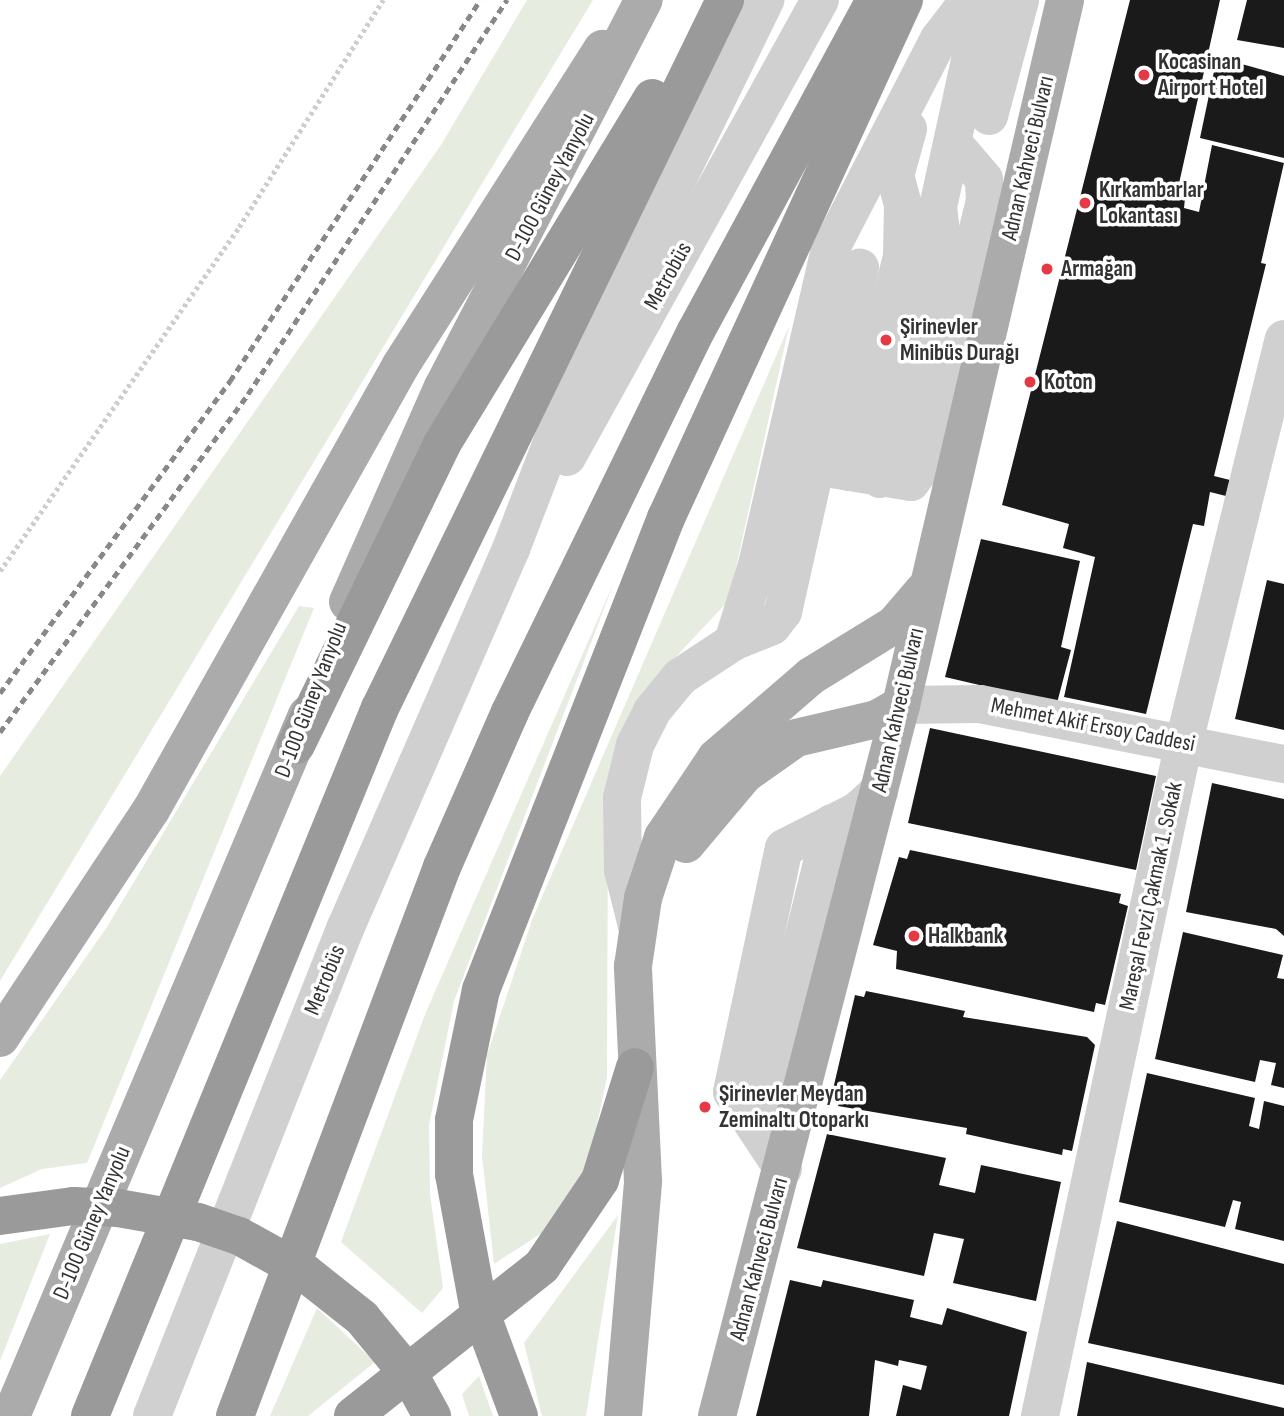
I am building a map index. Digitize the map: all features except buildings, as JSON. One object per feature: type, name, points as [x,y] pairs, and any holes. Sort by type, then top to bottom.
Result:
[{"type":"highway","points":[[234,1416],[442,867],[510,712],[696,331],[875,0]]},
{"type":"highway","points":[[519,1416],[478,1305],[459,1220],[454,1119],[481,990],[666,518],[904,0]]},
{"type":"highway","points":[[296,744],[442,444],[644,108],[720,10]]},
{"type":"highway","points":[[90,1416],[380,708],[720,10]]},
{"type":"highway","points":[[354,1416],[542,1266],[600,1180],[635,1067]]},
{"type":"highway","points":[[17,1212],[147,1211],[198,1222],[272,1252],[362,1318],[430,1410]]},
{"type":"main road","name":"D-100 Güney Yanyolu","points":[[12,1416],[296,744],[408,462],[641,0]]},
{"type":"main road","points":[[0,1038],[151,810],[482,229],[565,98],[641,0]]},
{"type":"main road","name":"Adnan Kahveci Bulvarı","points":[[717,1416],[783,1170],[901,705],[924,590],[1065,0]]},
{"type":"main road","points":[[623,1416],[643,1181],[635,1067],[641,914],[663,838],[716,758],[811,677],[894,625],[924,590]]},
{"type":"main road","points":[[641,914],[745,774],[796,738],[877,719],[901,705]]},
{"type":"street","name":"Metrobüs","points":[[152,1416],[345,929],[511,549],[564,411],[765,0]]},
{"type":"street","name":"Metrobüs","points":[[511,549],[820,0]]},
{"type":"street","points":[[733,642],[779,458],[843,265],[927,62],[969,0]]},
{"type":"street","points":[[900,264],[938,207],[954,144],[983,0]]},
{"type":"street","points":[[989,116],[1020,0]]},
{"type":"street","points":[[850,472],[900,264],[903,205],[895,176],[927,62]]},
{"type":"street","points":[[779,458],[911,482],[919,471],[985,201],[984,179],[954,144]]},
{"type":"street","points":[[641,914],[624,870],[622,798],[635,745],[652,711],[680,677],[733,642],[772,626],[783,612],[850,472],[942,240],[938,207]]},
{"type":"street","points":[[843,265],[900,264]]},
{"type":"street","points":[[843,265],[850,472]]},
{"type":"street","name":"Mareşal Fevzi Çakmak 1. Sokak","points":[[1040,1416],[1185,742],[1284,338]]},
{"type":"street","name":"Mehmet Akif Ersoy Caddesi","points":[[901,705],[980,704],[1185,742],[1284,764]]},
{"type":"street","points":[[783,1170],[757,1126],[732,1092],[784,848],[832,823],[879,791]]},
{"type":"path","points":[[0,571],[239,228],[383,0]]},
{"type":"shaded area","points":[[527,0],[593,0],[0,981],[0,776],[441,145]]},
{"type":"shaded area","points":[[789,326],[729,600],[643,692],[608,798],[607,1077],[588,1167],[554,1225],[494,1264],[482,1156],[487,1055],[532,920]]},
{"type":"shaded area","points":[[615,580],[454,1001],[429,1125],[430,1194],[443,1288],[422,1313],[341,1242],[426,1012]]},
{"type":"shaded area","points":[[299,606],[314,608],[87,1163],[42,1169],[0,1188],[0,1080],[107,927]]},
{"type":"shaded area","points":[[618,1215],[586,1416],[542,1416],[524,1343]]},
{"type":"shaded area","points":[[50,1234],[0,1361],[0,1244]]},
{"type":"shaded area","points":[[317,1308],[375,1362],[308,1416],[270,1416]]},
{"type":"shaded area","points":[[479,1376],[493,1416],[469,1416],[462,1394]]},
{"type":"railway","points":[[0,693],[230,381],[480,0]]},
{"type":"railway","points":[[0,732],[248,394],[507,0]]},
{"type":"place","name":"Kocasinan Airport Hotel","points":[[1144,75]]},
{"type":"place","name":"Kırkambarlar Lokantası","points":[[1085,203]]},
{"type":"place","name":"Armağan","points":[[1047,269]]},
{"type":"place","name":"Şirinevler Minibüs Durağı","points":[[886,340]]},
{"type":"place","name":"Koton","points":[[1030,382]]},
{"type":"place","name":"Halkbank","points":[[914,936]]},
{"type":"place","name":"Şirinevler Meydan Zeminaltı Otoparkı","points":[[705,1107]]}]
